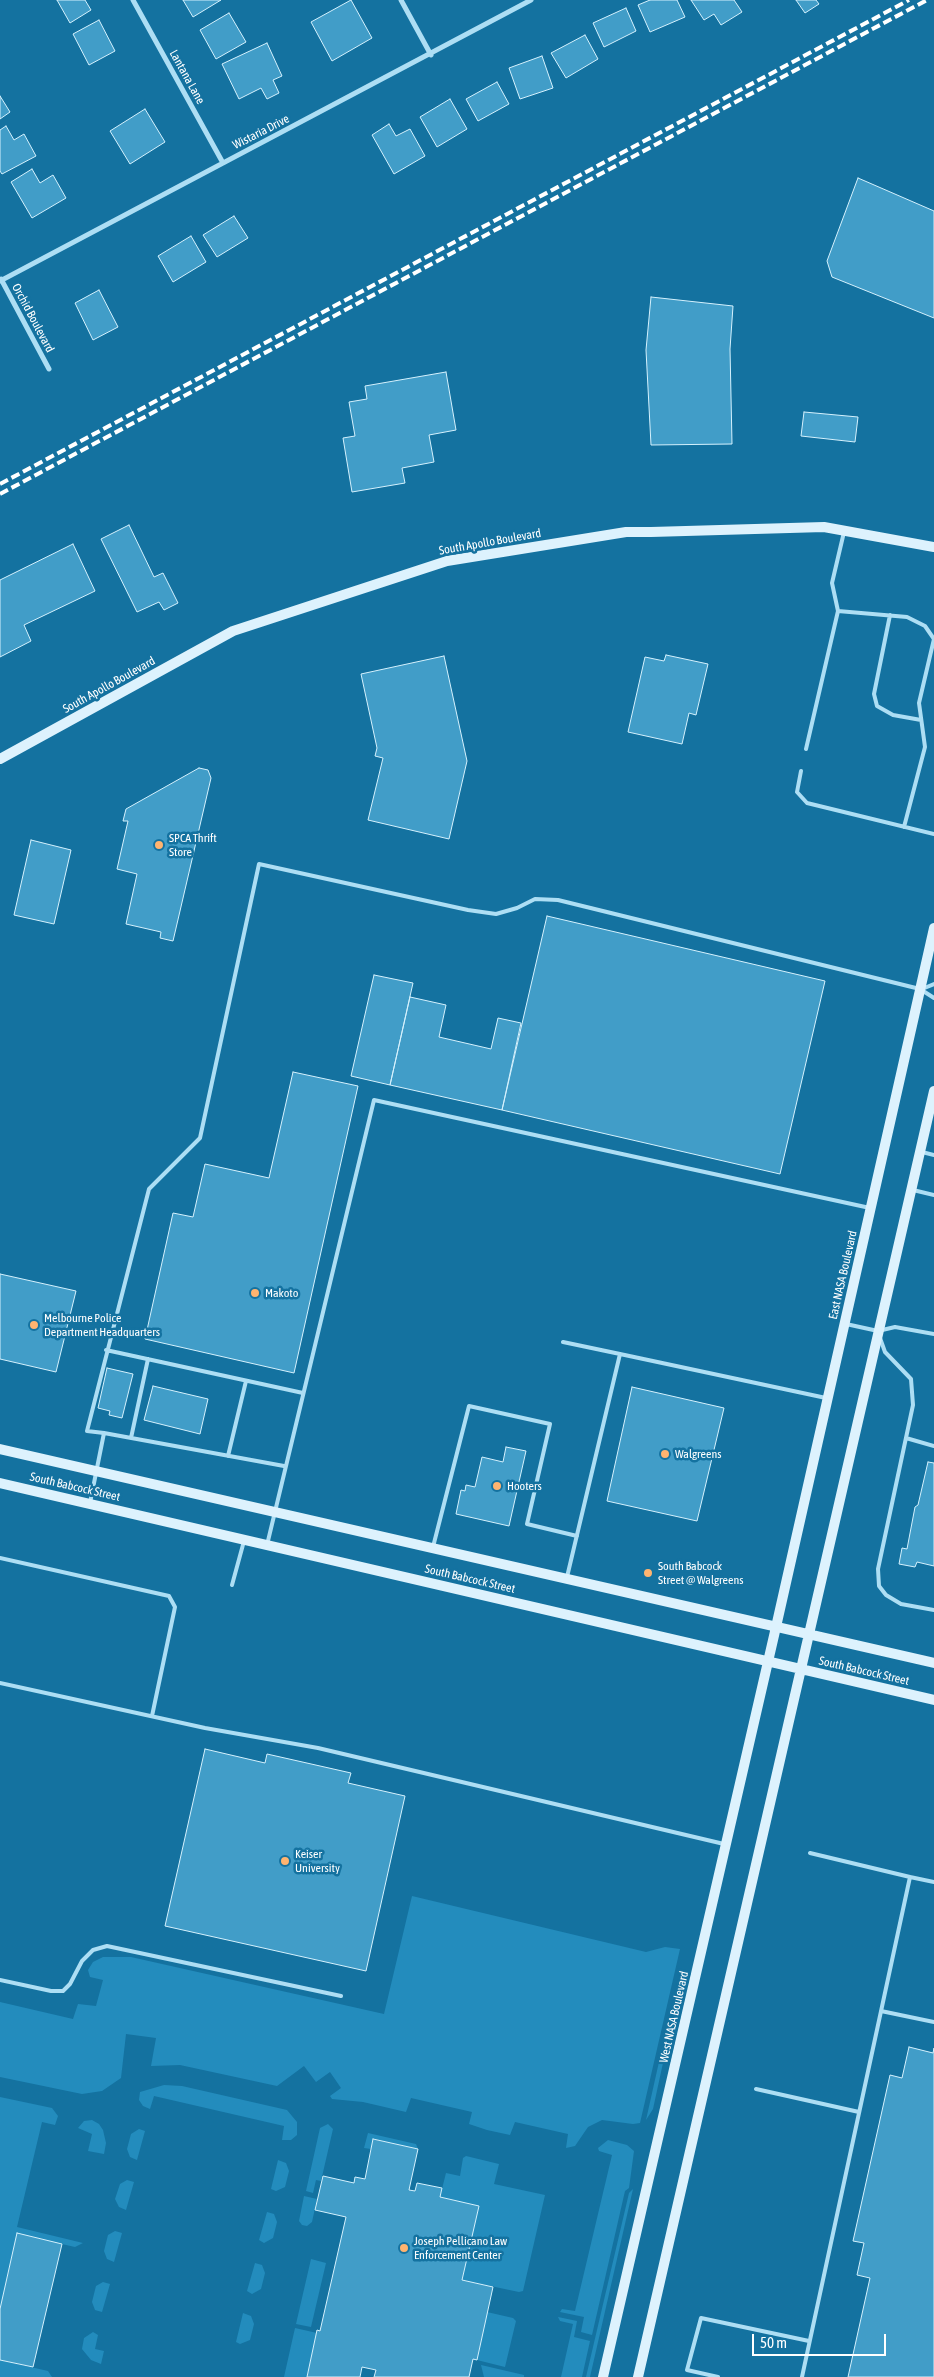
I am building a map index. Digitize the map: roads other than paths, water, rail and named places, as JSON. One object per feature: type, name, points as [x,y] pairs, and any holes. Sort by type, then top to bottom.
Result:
[{"type":"main road","name":"South Apollo Boulevard","points":[[0,759],[233,631],[446,561],[626,532],[824,527],[934,546]]},
{"type":"main road","name":"East NASA Boulevard","points":[[776,1627],[934,928]]},
{"type":"main road","points":[[638,2377],[934,1091]]},
{"type":"main road","name":"South Babcock Street","points":[[0,1449],[934,1663]]},
{"type":"main road","name":"South Babcock Street","points":[[0,1482],[934,1700]]},
{"type":"main road","points":[[768,1662],[776,1627]]},
{"type":"main road","name":"West NASA Boulevard","points":[[603,2377],[768,1662]]},
{"type":"street","name":"Lantana Lane","points":[[133,0],[223,163]]},
{"type":"street","points":[[402,0],[431,55]]},
{"type":"street","name":"Wistaria Drive","points":[[1,280],[431,55],[531,0]]},
{"type":"street","name":"Orchid Boulevard","points":[[1,280],[49,369]]},
{"type":"lane","points":[[806,749],[838,611],[832,583],[845,530]]},
{"type":"lane","points":[[838,611],[906,617],[926,626],[934,639],[919,703],[925,747],[904,827]]},
{"type":"lane","points":[[890,616],[874,694],[877,706],[893,715],[921,720]]},
{"type":"lane","points":[[801,772],[797,792],[807,803],[934,834]]},
{"type":"lane","points":[[284,1466],[88,1431],[106,1350],[149,1189],[200,1138],[259,864],[468,910],[496,914],[517,908],[536,899],[558,900],[920,990],[934,998]]},
{"type":"lane","points":[[920,990],[934,984]]},
{"type":"lane","points":[[266,1545],[374,1100],[871,1209]]},
{"type":"lane","points":[[920,1152],[934,1155]]},
{"type":"lane","points":[[911,1190],[934,1195]]},
{"type":"lane","points":[[845,1324],[878,1331],[895,1327],[934,1334]]},
{"type":"lane","points":[[878,1331],[885,1352],[911,1379],[913,1404],[878,1569],[878,1586],[886,1595],[901,1604],[934,1610]]},
{"type":"lane","points":[[563,1342],[828,1398]]},
{"type":"lane","points":[[106,1350],[303,1394]]},
{"type":"lane","points":[[567,1580],[620,1354]]},
{"type":"lane","points":[[132,1438],[148,1359]]},
{"type":"lane","points":[[228,1456],[246,1381]]},
{"type":"lane","points":[[433,1549],[469,1406],[550,1424],[527,1524],[577,1536]]},
{"type":"lane","points":[[90,1504],[104,1433]]},
{"type":"lane","points":[[906,1438],[934,1446]]},
{"type":"lane","points":[[232,1585],[244,1539]]},
{"type":"lane","points":[[0,1558],[169,1596],[176,1607],[152,1716]]},
{"type":"lane","points":[[0,1683],[261,1740],[318,1748],[726,1845]]},
{"type":"lane","points":[[810,1853],[934,1882]]},
{"type":"lane","points":[[802,2377],[910,1877]]},
{"type":"lane","points":[[0,1980],[51,1991],[63,1991],[70,1984],[88,1955],[93,1950],[107,1946],[341,1996]]},
{"type":"lane","points":[[881,2011],[934,2022]]},
{"type":"lane","points":[[756,2089],[859,2112]]},
{"type":"lane","points":[[718,2377],[687,2370],[701,2318],[809,2341]]},
{"type":"railway","points":[[0,484],[909,0]]},
{"type":"railway","points":[[0,494],[927,0]]},
{"type":"place","name":"SPCA Thrift Store","points":[[159,845]]},
{"type":"place","name":"Makoto","points":[[255,1293]]},
{"type":"place","name":"Melbourne Police Department Headquarters","points":[[34,1325]]},
{"type":"place","name":"Walgreens","points":[[665,1454]]},
{"type":"place","name":"Hooters","points":[[497,1486]]},
{"type":"place","name":"South Babcock Street @ Walgreens","points":[[648,1573]]},
{"type":"place","name":"Keiser University","points":[[285,1861]]},
{"type":"place","name":"Joseph Pellicano Law Enforcement Center","points":[[404,2248]]}]
